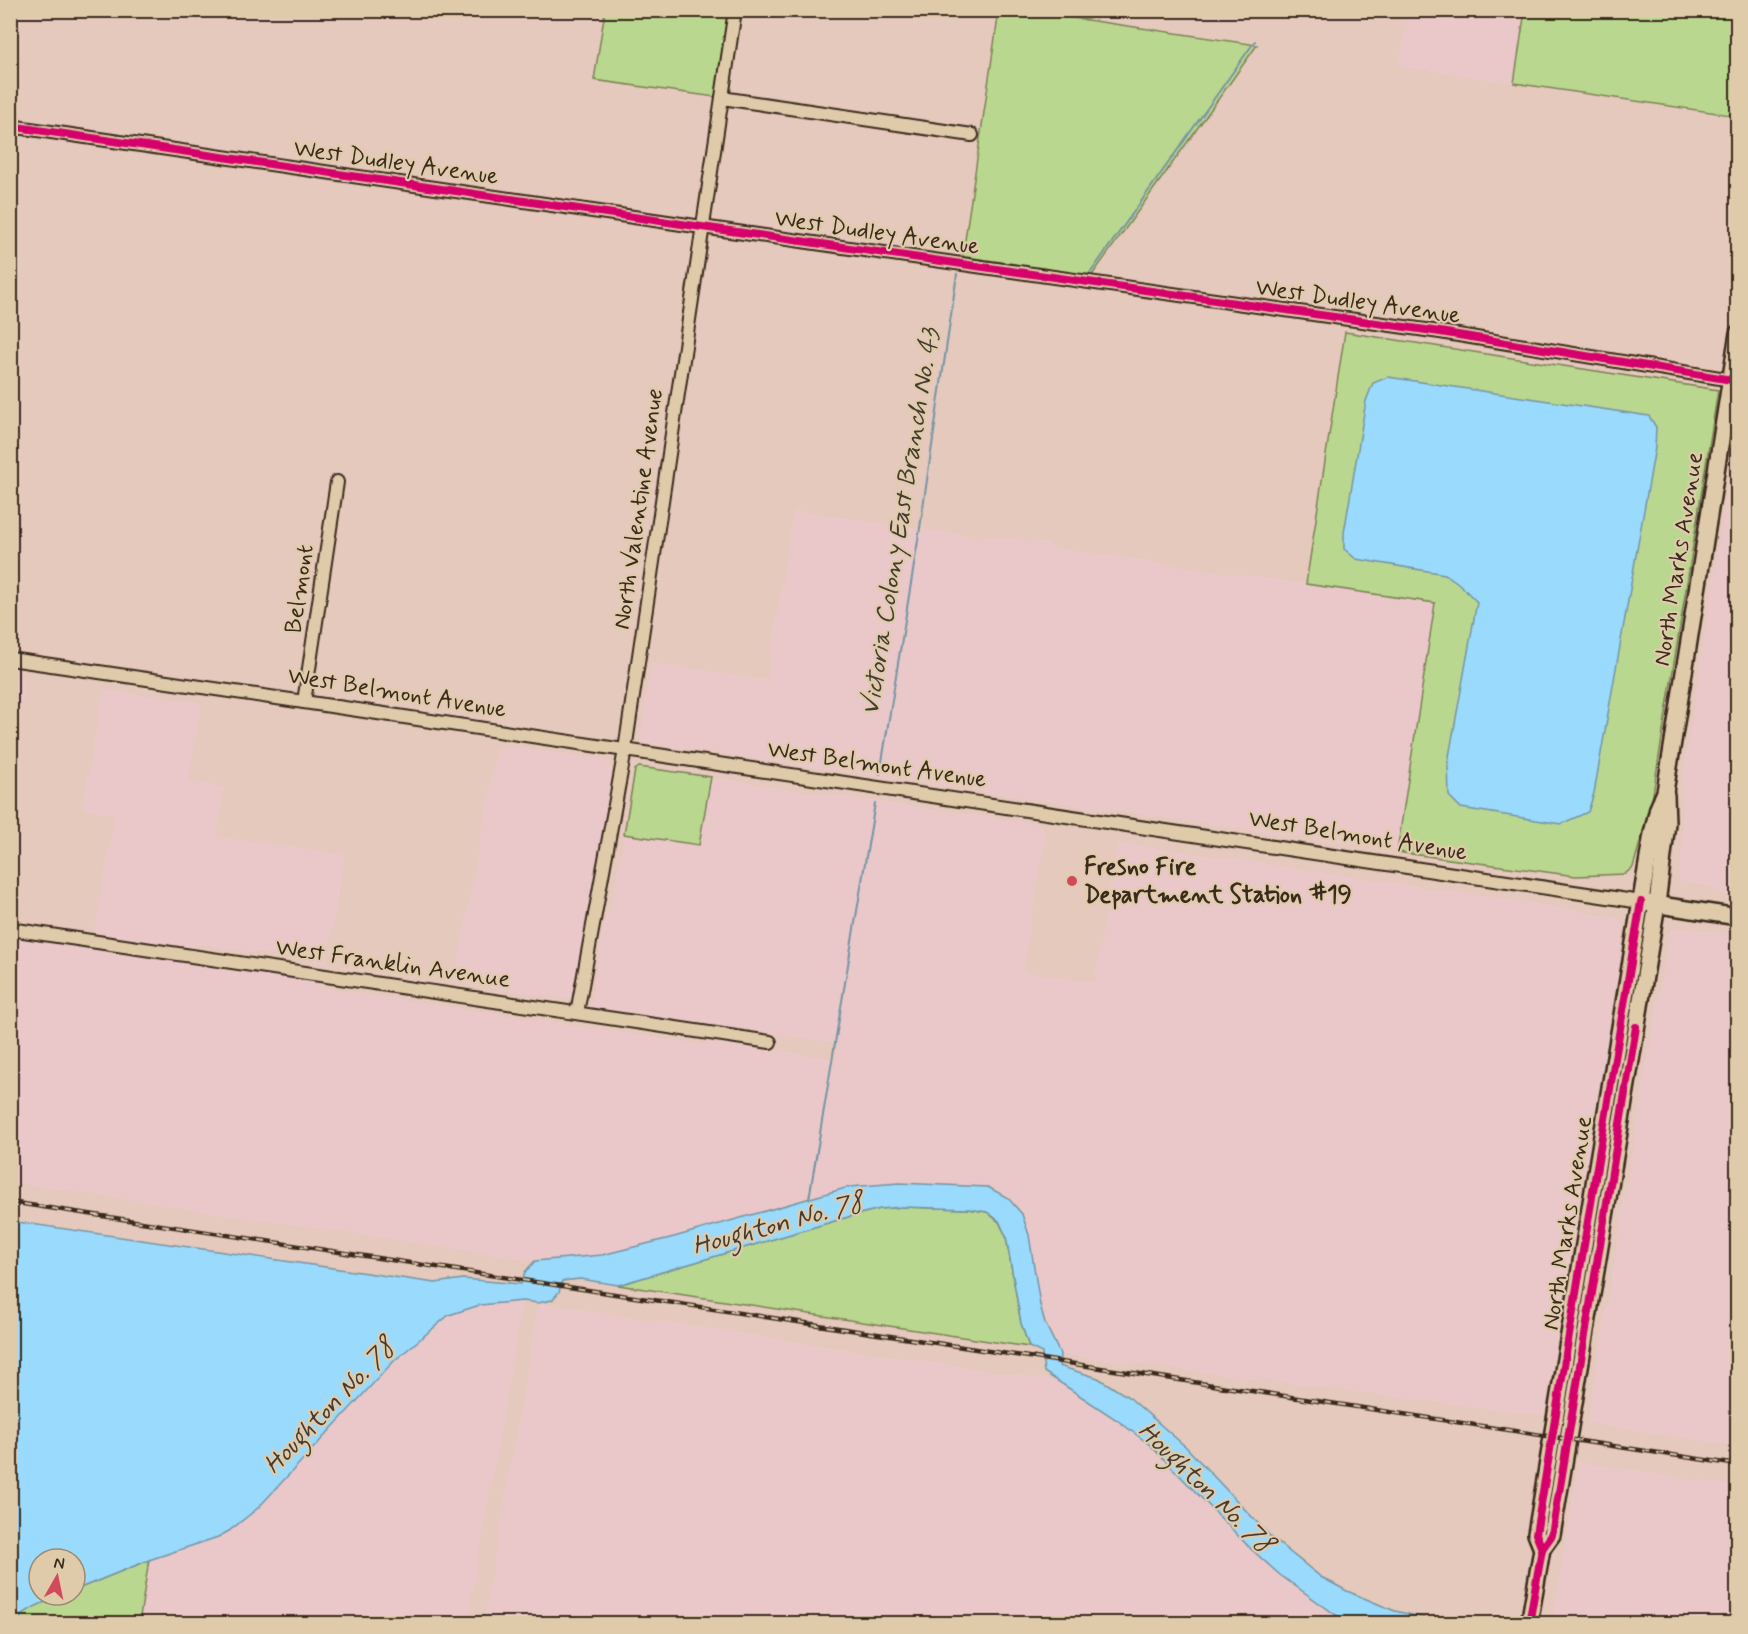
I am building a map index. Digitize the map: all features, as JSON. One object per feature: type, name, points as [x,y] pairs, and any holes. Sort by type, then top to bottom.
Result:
[{"type":"main road","name":"North Marks Avenue","points":[[1529,1623],[1542,1549],[1552,1535],[1657,904],[1667,823],[1665,792],[1734,380],[1737,333]]},
{"type":"main road","name":"North Marks Avenue","points":[[1542,1549],[1536,1534],[1652,834],[1658,808],[1665,792]]},
{"type":"main road","name":"West Belmont Avenue","points":[[1641,902],[1737,917]]},
{"type":"street","name":"North Valentine Avenue","points":[[578,1013],[625,750],[735,10]]},
{"type":"street","points":[[722,98],[972,135]]},
{"type":"street","name":"West Dudley Avenue","points":[[10,126],[1440,332],[1734,380]]},
{"type":"street","name":"Belmont","points":[[304,702],[337,482]]},
{"type":"street","name":"West Belmont Avenue","points":[[10,659],[1641,902]]},
{"type":"street","name":"West Franklin Avenue","points":[[10,929],[770,1042]]},
{"type":"shaded area","points":[[1408,11],[1525,11],[1514,83],[1399,66]]},
{"type":"shaded area","points":[[1734,444],[1738,445],[1737,900],[1706,886],[1683,882],[1678,876],[1682,853],[1682,782]]},
{"type":"shaded area","points":[[793,510],[985,538],[986,535],[1050,544],[1050,547],[1435,603],[1397,851],[643,743],[640,738],[651,663],[767,680]]},
{"type":"shaded area","points":[[10,676],[25,678],[11,758]]},
{"type":"shaded area","points":[[103,689],[202,703],[188,781],[225,787],[217,836],[345,855],[326,963],[198,944],[197,948],[94,933],[115,814],[82,809]]},
{"type":"shaded area","points":[[497,745],[604,759],[614,773],[584,945],[573,995],[568,999],[454,983]]},
{"type":"shaded area","points":[[711,777],[1040,824],[1046,832],[1023,971],[1094,983],[1117,843],[1557,907],[1619,919],[1624,925],[1619,964],[1544,1416],[1060,1354],[1045,1323],[1040,1305],[1029,1235],[988,1187],[899,1183],[849,1187],[602,1255],[535,1261],[11,1182],[10,937],[322,983],[322,988],[706,1045],[708,1040],[835,1059],[838,1043],[590,1007],[606,913],[610,913],[624,834],[699,844]]},
{"type":"shaded area","points":[[1676,927],[1737,934],[1737,1446],[1587,1423],[1669,932]]},
{"type":"shaded area","points":[[523,1301],[467,1623],[139,1624],[149,1560],[218,1537],[394,1361],[449,1315],[480,1305]]},
{"type":"shaded area","points":[[538,1303],[1058,1381],[1150,1445],[1252,1550],[1280,1575],[1336,1615],[1354,1623],[483,1624]]},
{"type":"shaded area","points":[[1579,1462],[1737,1486],[1737,1623],[1552,1623]]},
{"type":"green space","points":[[605,11],[728,11],[715,97],[594,80]]},
{"type":"green space","points":[[999,11],[1026,11],[1257,45],[1090,278],[962,260]]},
{"type":"green space","points":[[1525,11],[1737,11],[1737,116],[1514,83]]},
{"type":"green space","points":[[1345,332],[1718,390],[1652,800],[1633,867],[1625,874],[1576,876],[1397,852],[1435,603],[1306,584]]},
{"type":"green space","points":[[639,767],[711,777],[699,845],[624,834],[635,770]]},
{"type":"green space","points":[[902,1207],[969,1209],[987,1212],[999,1222],[1006,1236],[1021,1323],[1029,1347],[618,1285],[855,1215]]},
{"type":"green space","points":[[149,1560],[139,1623],[14,1624],[33,1607],[87,1607],[87,1585]]},
{"type":"water","points":[[1388,377],[1649,416],[1656,427],[1655,448],[1594,793],[1588,812],[1561,824],[1461,808],[1449,796],[1448,762],[1477,602],[1445,574],[1356,559],[1344,549],[1344,533],[1366,401],[1373,383]]},
{"type":"water","name":"Houghton No. 78","points":[[899,1183],[988,1187],[1008,1198],[1022,1214],[1029,1235],[1040,1305],[1045,1323],[1060,1354],[1059,1366],[1098,1378],[1130,1398],[1186,1447],[1271,1537],[1321,1577],[1347,1591],[1395,1611],[1446,1623],[1354,1623],[1336,1615],[1280,1575],[1252,1550],[1150,1445],[1117,1420],[1044,1372],[1042,1353],[1029,1347],[1021,1323],[1006,1236],[999,1221],[987,1212],[969,1209],[902,1207],[855,1215],[618,1285],[580,1279],[562,1281],[559,1292],[552,1300],[538,1303],[523,1301],[480,1305],[449,1315],[394,1361],[258,1508],[229,1531],[87,1585],[87,1547],[27,1547],[27,1607],[34,1607],[11,1623],[11,1221],[435,1283],[463,1279],[521,1284],[525,1272],[535,1261],[602,1255],[849,1187]]},
{"type":"waterway","name":"Victoria Colony East Branch No. 43","points":[[1084,276],[1091,272],[1255,41]]},
{"type":"waterway","name":"Victoria Colony East Branch No. 43","points":[[880,774],[920,528],[957,274]]},
{"type":"waterway","name":"Victoria Colony East Branch No. 43","points":[[809,1199],[875,803]]},
{"type":"railway","points":[[10,1202],[1738,1465]]},
{"type":"cycle path","points":[[10,126],[1440,332],[1738,381]]},
{"type":"cycle path","points":[[1542,1549],[1536,1534],[1641,902]]},
{"type":"cycle path","points":[[1529,1624],[1542,1549],[1552,1535],[1636,1027]]},
{"type":"place","name":"Fresno Fire Department Station #19","points":[[1072,881]]}]
